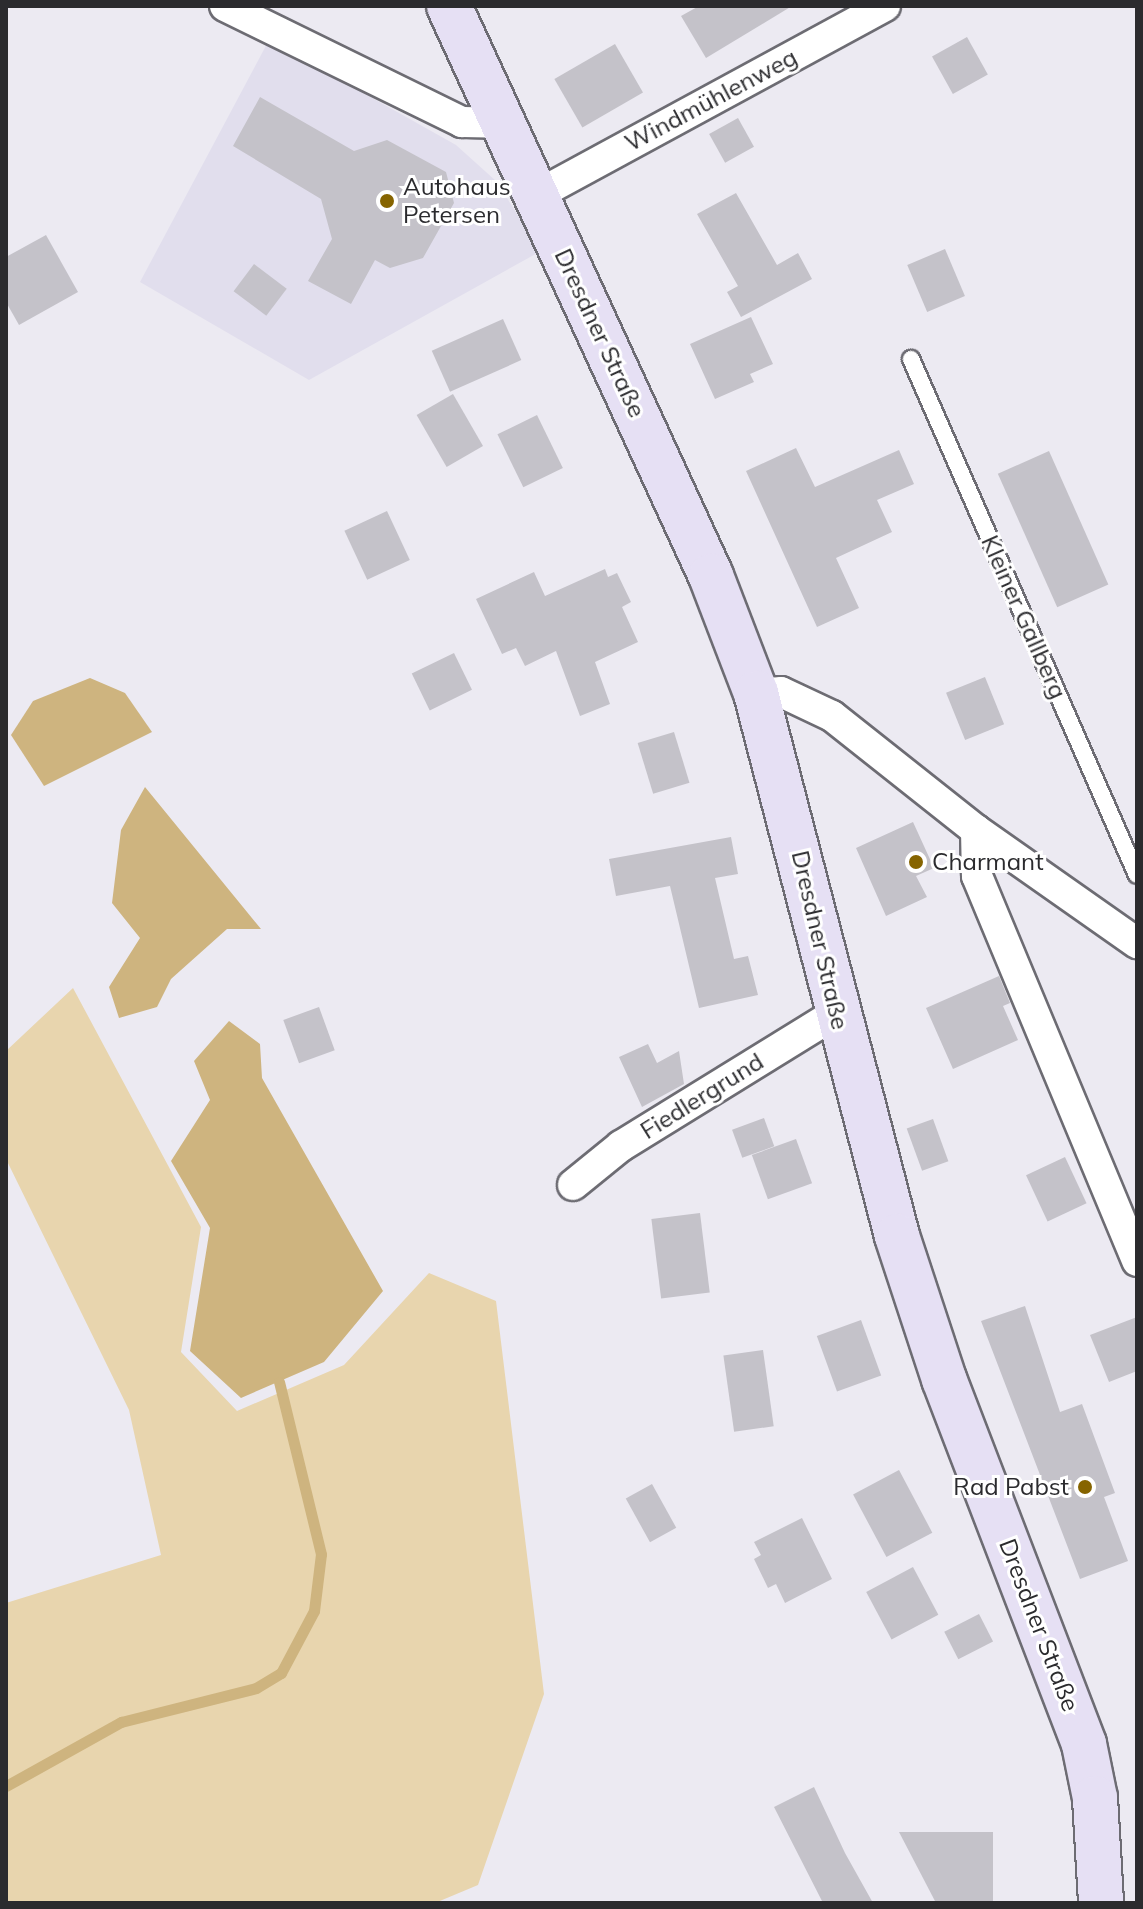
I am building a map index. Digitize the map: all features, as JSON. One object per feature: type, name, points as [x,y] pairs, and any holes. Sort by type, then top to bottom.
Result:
[{"type":"main road","name":"Dresdner Straße","points":[[449,6],[711,576],[756,693],[777,761],[836,1013],[897,1236],[944,1379],[1084,1744],[1095,1798],[1101,1903]]},
{"type":"street","points":[[225,6],[462,122],[501,123]]},
{"type":"street","name":"Windmühlenweg","points":[[537,195],[885,6]]},
{"type":"street","points":[[756,693],[781,692],[832,716],[976,830],[1137,943]]},
{"type":"street","points":[[976,830],[977,876],[1137,1261]]},
{"type":"street","name":"Fiedlergrund","points":[[573,1185],[621,1146],[836,1013]]},
{"type":"lane","name":"Kleiner Gallberg","points":[[911,359],[1137,875]]},
{"type":"shaded area","name":"Autohaus Petersen","points":[[269,40],[456,145],[496,181],[541,251],[309,380],[140,282]]},
{"type":"shaded area","points":[[90,678],[125,693],[152,732],[44,786],[11,735],[33,701]]},
{"type":"shaded area","points":[[145,787],[261,929],[227,929],[171,979],[157,1007],[119,1018],[109,987],[140,938],[112,903],[121,830]]},
{"type":"shaded area","points":[[73,988],[201,1227],[181,1352],[237,1411],[344,1365],[429,1273],[496,1301],[544,1694],[478,1885],[435,1903],[6,1903],[6,1603],[161,1555],[129,1410],[6,1159],[6,1051]]},
{"type":"shaded area","points":[[229,1021],[260,1044],[262,1078],[383,1291],[324,1362],[241,1398],[190,1351],[210,1228],[171,1161],[210,1100],[194,1061]]},
{"type":"building","points":[[699,6],[792,6],[706,58],[681,16]]},
{"type":"building","points":[[967,37],[988,75],[953,94],[932,56]]},
{"type":"building","points":[[615,44],[643,92],[582,127],[554,79]]},
{"type":"building","name":"Autohaus Petersen","points":[[260,97],[354,151],[387,140],[446,172],[454,203],[423,258],[390,268],[375,260],[351,304],[308,281],[332,239],[321,199],[233,146]]},
{"type":"building","points":[[738,118],[754,147],[725,163],[709,134]]},
{"type":"building","points":[[736,193],[777,265],[798,253],[812,279],[741,317],[727,292],[738,286],[697,214]]},
{"type":"building","points":[[46,235],[78,292],[19,325],[6,302],[6,257]]},
{"type":"building","points":[[945,249],[965,296],[927,312],[907,265]]},
{"type":"building","points":[[254,264],[287,289],[266,316],[234,291]]},
{"type":"building","points":[[751,317],[773,364],[750,374],[754,382],[715,399],[690,344]]},
{"type":"building","points":[[503,319],[521,360],[450,392],[432,351]]},
{"type":"building","points":[[453,394],[483,446],[447,467],[417,415]]},
{"type":"building","points":[[537,415],[563,468],[523,487],[497,434]]},
{"type":"building","points":[[796,448],[815,487],[899,450],[914,484],[877,500],[892,532],[836,558],[859,608],[817,627],[746,471]]},
{"type":"building","points":[[1049,451],[1108,584],[1057,607],[998,474]]},
{"type":"building","points":[[387,511],[410,560],[367,580],[344,531]]},
{"type":"building","points":[[605,569],[608,577],[617,573],[631,602],[622,607],[638,642],[595,662],[610,704],[580,716],[556,651],[525,666],[516,648],[502,654],[476,599],[534,572],[545,596]]},
{"type":"building","points":[[454,653],[472,690],[430,710],[412,674]]},
{"type":"building","points":[[985,677],[1004,724],[965,740],[946,693]]},
{"type":"building","points":[[674,732],[689,783],[653,794],[638,743]]},
{"type":"building","points":[[913,822],[934,868],[916,876],[927,897],[886,916],[856,848]]},
{"type":"building","points":[[731,837],[738,874],[715,878],[734,959],[748,956],[758,995],[699,1008],[670,886],[616,896],[609,859]]},
{"type":"building","points":[[999,976],[1010,1003],[1003,1006],[1018,1040],[953,1069],[926,1008]]},
{"type":"building","points":[[319,1007],[335,1050],[299,1063],[283,1020]]},
{"type":"building","points":[[648,1044],[657,1063],[679,1051],[684,1084],[642,1107],[619,1057]]},
{"type":"building","points":[[764,1118],[774,1146],[742,1158],[732,1130]]},
{"type":"building","points":[[933,1119],[948,1161],[922,1171],[907,1129]]},
{"type":"building","points":[[796,1139],[812,1183],[768,1199],[752,1155]]},
{"type":"building","points":[[1065,1157],[1087,1203],[1048,1221],[1026,1175]]},
{"type":"building","points":[[700,1213],[710,1292],[661,1298],[651,1219]]},
{"type":"building","points":[[1025,1306],[1060,1412],[1082,1404],[1115,1493],[1104,1497],[1128,1561],[1080,1579],[981,1321]]},
{"type":"building","points":[[1137,1317],[1137,1371],[1109,1382],[1090,1335]]},
{"type":"building","points":[[861,1320],[881,1375],[837,1392],[817,1336]]},
{"type":"building","points":[[763,1350],[774,1426],[734,1432],[723,1356]]},
{"type":"building","points":[[899,1470],[932,1533],[886,1557],[853,1494]]},
{"type":"building","points":[[652,1484],[676,1528],[650,1542],[626,1499]]},
{"type":"building","points":[[802,1518],[832,1579],[785,1603],[776,1584],[768,1588],[754,1559],[761,1555],[754,1542]]},
{"type":"building","points":[[913,1567],[938,1615],[892,1640],[866,1592]]},
{"type":"building","points":[[979,1614],[993,1642],[958,1659],[944,1632]]},
{"type":"building","points":[[814,1787],[873,1903],[823,1903],[774,1807]]},
{"type":"building","points":[[899,1832],[993,1832],[993,1903],[936,1903]]},
{"type":"waterway","points":[[6,1786],[121,1722],[256,1688],[281,1673],[314,1611],[321,1554],[279,1382]]},
{"type":"place","name":"Autohaus Petersen","points":[[387,201]]},
{"type":"place","name":"Charmant","points":[[916,862]]},
{"type":"place","name":"Rad Pabst","points":[[1085,1487]]}]
